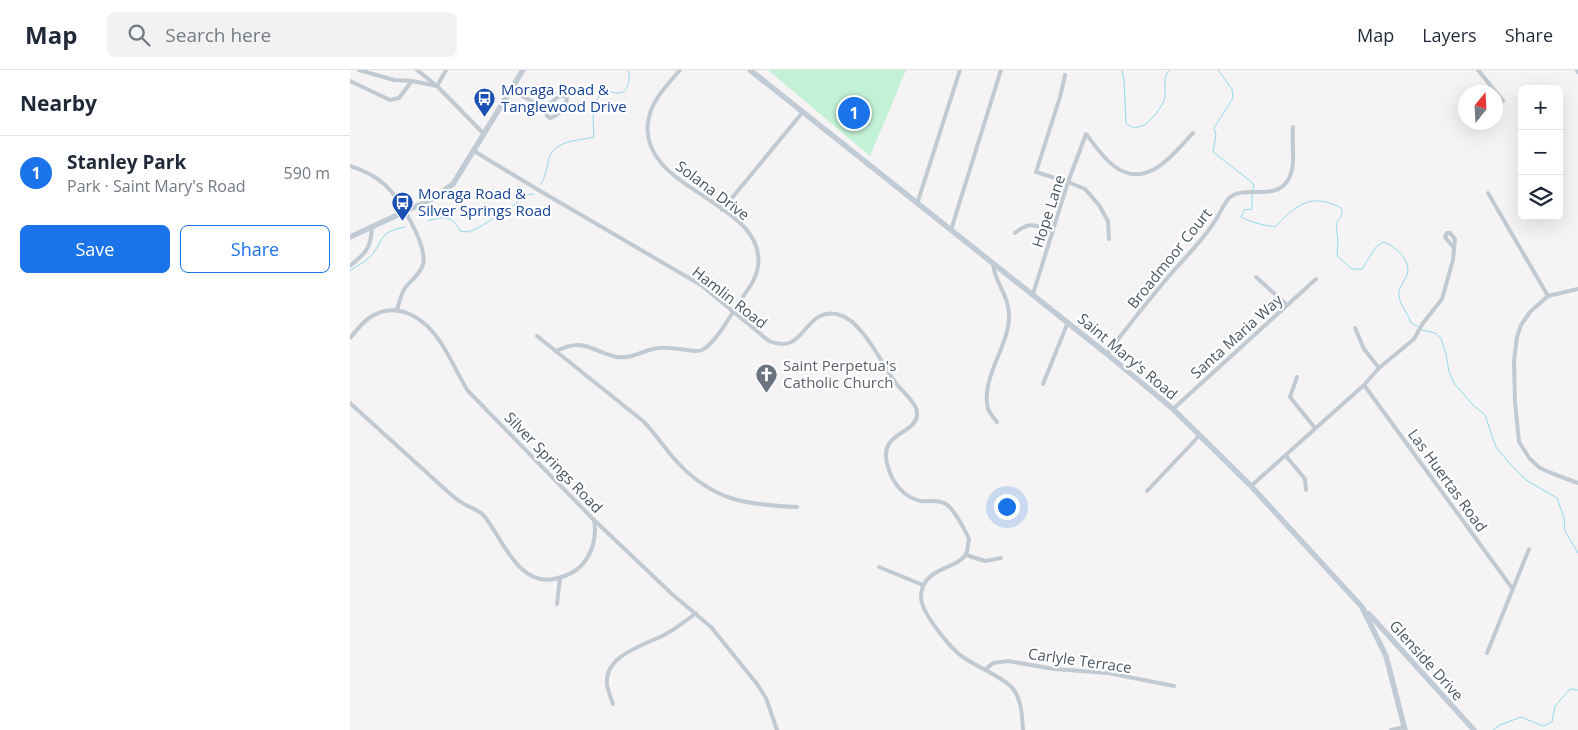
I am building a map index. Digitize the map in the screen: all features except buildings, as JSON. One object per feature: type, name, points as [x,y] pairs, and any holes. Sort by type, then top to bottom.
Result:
[{"type":"street","points":[[359,70],[394,80],[437,86]]},
{"type":"street","points":[[417,70],[437,86],[483,133]]},
{"type":"street","points":[[437,86],[446,70]]},
{"type":"street","points":[[350,237],[434,198],[453,184],[523,70]]},
{"type":"street","name":"Solana Drive","points":[[556,351],[577,344],[620,357],[631,357],[654,348],[698,351],[704,349],[709,345],[750,287],[755,276],[758,254],[756,244],[749,232],[663,166],[653,153],[647,130],[652,108],[680,70]]},
{"type":"street","name":"Saint Mary's Road","points":[[750,70],[1107,354],[1173,409],[1251,486],[1362,607],[1386,656],[1405,729]]},
{"type":"street","points":[[917,204],[960,70]]},
{"type":"street","points":[[951,230],[1001,70]]},
{"type":"street","points":[[1478,70],[1490,85]]},
{"type":"street","points":[[1065,75],[1060,97],[1036,172],[1085,189],[1099,205],[1108,222],[1109,239]]},
{"type":"street","points":[[350,81],[390,100],[399,98],[412,81]]},
{"type":"street","points":[[511,90],[545,108],[547,116],[550,118],[555,117],[567,102],[567,98],[564,95],[558,97],[545,108]]},
{"type":"street","points":[[722,210],[802,113]]},
{"type":"street","name":"Broadmoor Court","points":[[1107,354],[1212,227],[1227,200],[1234,195],[1246,192],[1271,192],[1278,189],[1289,179],[1293,161],[1293,127]]},
{"type":"street","name":"Hope Lane","points":[[1033,294],[1068,182],[1086,134],[1116,168],[1138,174],[1155,170],[1163,165],[1193,133]]},
{"type":"street","name":"Hamlin Road","points":[[474,151],[701,286],[769,341],[781,345],[788,344],[799,337],[812,320],[822,315],[841,315],[849,319],[867,338],[894,380],[917,409],[917,418],[893,439],[886,449],[885,456],[888,467],[898,488],[908,496],[922,501],[937,500],[947,504],[968,539],[966,555]]},
{"type":"street","points":[[350,166],[368,173],[390,189],[406,212],[424,253],[422,269],[404,289],[397,310],[387,310],[369,318],[350,338]]},
{"type":"street","points":[[1488,194],[1548,296]]},
{"type":"street","points":[[1015,233],[1024,225],[1031,224],[1053,231]]},
{"type":"street","points":[[350,266],[367,251],[372,240],[372,227]]},
{"type":"street","points":[[1251,486],[1364,385],[1379,368],[1414,339],[1423,323],[1442,299],[1453,260],[1454,248]]},
{"type":"street","points":[[993,263],[993,271],[1006,295],[1009,316],[1008,329],[996,361],[987,394],[989,411],[998,422]]},
{"type":"street","points":[[1256,277],[1286,305]]},
{"type":"street","name":"Santa Maria Way","points":[[1173,409],[1316,279]]},
{"type":"street","points":[[1578,289],[1548,296],[1530,312],[1521,325],[1517,337],[1514,361],[1517,434],[1519,442],[1530,459],[1540,468],[1551,474],[1578,483]]},
{"type":"street","name":"Silver Springs Road","points":[[397,310],[411,314],[440,340],[458,376],[468,390],[593,519],[672,594],[712,626],[766,698],[776,730]]},
{"type":"street","points":[[1043,384],[1068,322]]},
{"type":"street","points":[[1355,328],[1364,349],[1379,368]]},
{"type":"street","points":[[537,336],[643,421],[656,433],[678,463],[698,481],[725,496],[747,504],[796,508]]},
{"type":"street","points":[[1297,377],[1290,397],[1315,428]]},
{"type":"street","name":"Las Huertas Road","points":[[1364,385],[1512,588]]},
{"type":"street","points":[[350,403],[447,491],[464,504],[481,512],[519,568],[528,575],[550,580],[570,574],[579,568],[592,549],[595,537],[593,519]]},
{"type":"street","points":[[1146,492],[1200,435]]},
{"type":"street","points":[[1286,456],[1305,479],[1306,490]]},
{"type":"street","points":[[1487,653],[1528,548]]},
{"type":"street","points":[[1001,558],[985,561],[966,555],[931,576],[923,585],[920,598],[924,611],[932,624],[964,658],[1014,688],[1021,708],[1023,730]]},
{"type":"street","points":[[879,567],[923,585]]},
{"type":"street","points":[[557,604],[560,578]]},
{"type":"street","name":"Glenside Drive","points":[[1362,607],[1474,730]]},
{"type":"street","points":[[614,704],[607,680],[611,667],[616,661],[623,655],[666,634],[696,613]]},
{"type":"street","name":"Carlyle Terrace","points":[[985,670],[993,663],[1008,661],[1068,671],[1087,670],[1108,673],[1174,686]]},
{"type":"street","points":[[1391,730],[1405,729]]},
{"type":"green space","points":[[768,70],[906,70],[870,156]]},
{"type":"waterway","points":[[541,184],[549,158],[556,148],[568,142],[594,137],[593,114],[601,92],[619,93],[625,91],[629,81],[628,70]]},
{"type":"waterway","points":[[1122,70],[1126,123],[1133,128],[1147,123],[1160,108],[1165,97],[1165,80],[1169,70]]},
{"type":"waterway","points":[[1218,70],[1232,89],[1233,98],[1214,128],[1216,135],[1213,152],[1249,180],[1254,185],[1253,190]]},
{"type":"waterway","points":[[428,221],[447,218],[454,222],[460,231],[468,232],[478,228],[517,203],[523,195],[534,194]]},
{"type":"waterway","points":[[1252,194],[1252,209],[1244,210],[1241,217],[1258,224],[1275,227],[1290,212],[1305,203],[1321,201],[1341,208],[1342,215],[1336,223],[1337,256],[1352,269],[1362,269],[1376,247],[1383,242],[1395,248],[1405,260],[1408,269],[1399,291],[1400,300],[1411,323],[1419,327]]},
{"type":"waterway","points":[[350,271],[370,257],[385,234],[405,227]]},
{"type":"waterway","points":[[1422,330],[1435,333],[1441,338],[1449,372],[1454,383],[1472,404],[1485,415],[1496,447],[1526,480],[1557,498],[1564,518],[1565,531],[1578,553]]},
{"type":"waterway","points":[[1493,730],[1500,725],[1521,717],[1543,726],[1552,722],[1555,706],[1570,689],[1578,690]]},
{"type":"place","name":"Stanley Park","points":[[854,113]]},
{"type":"place","name":"Moraga Road & Tanglewood Drive","points":[[485,117]]},
{"type":"place","name":"Moraga Road & Silver Springs Road","points":[[402,221]]},
{"type":"place","name":"Saint Perpetua's Catholic Church","points":[[767,393]]}]
